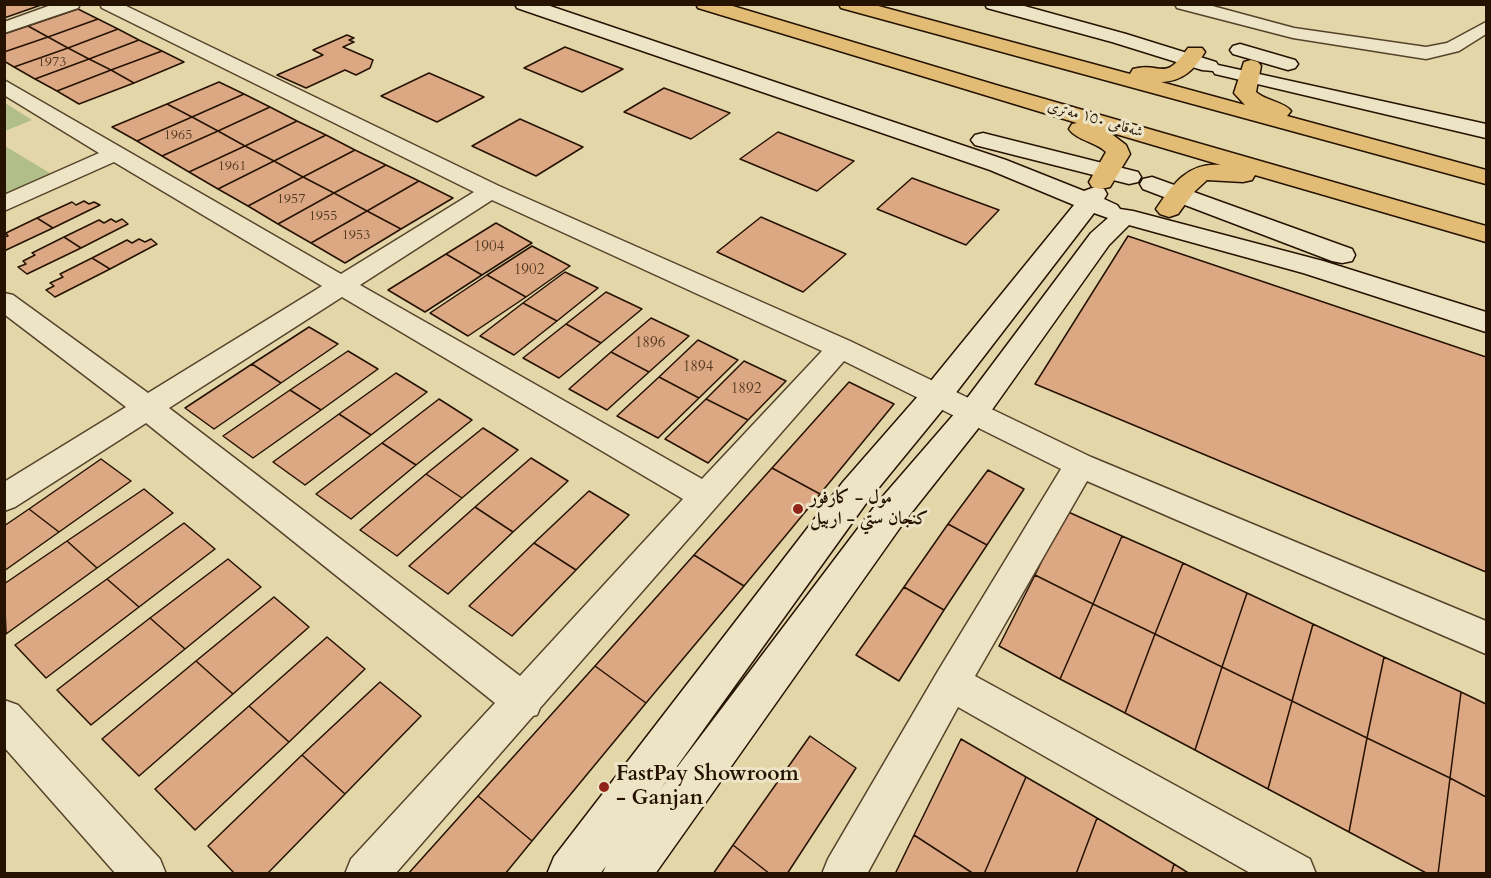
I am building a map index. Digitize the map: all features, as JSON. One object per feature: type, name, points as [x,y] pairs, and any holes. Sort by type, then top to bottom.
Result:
[{"type":"highway","points":[[848,4],[1486,177]]},
{"type":"highway","name":"شەقامی ١٥٠ مەتری","points":[[697,6],[1486,234]]},
{"type":"highway","points":[[1027,53],[1083,61],[1155,76],[1177,74],[1214,54],[1245,93],[1257,104],[1347,133],[1403,155]]},
{"type":"highway","points":[[988,90],[1050,118],[1106,139],[1118,150],[1112,190]]},
{"type":"highway","points":[[1184,198],[1202,172],[1218,171],[1356,197]]},
{"type":"street","points":[[4,28],[72,4]]},
{"type":"street","points":[[108,4],[491,190],[840,348],[1080,465],[1486,638]]},
{"type":"street","points":[[524,4],[998,165],[1112,190],[1184,198],[1356,260],[1486,302]]},
{"type":"street","points":[[559,4],[884,111],[1112,190],[1313,267],[1486,322]]},
{"type":"street","points":[[994,4],[1119,38],[1214,54],[1486,118]]},
{"type":"street","points":[[1035,4],[1486,131]]},
{"type":"street","points":[[1183,4],[1293,33],[1426,53],[1453,47],[1486,27]]},
{"type":"street","points":[[4,86],[340,286],[704,496]]},
{"type":"street","points":[[4,204],[115,154]]},
{"type":"street","points":[[4,498],[491,190]]},
{"type":"street","points":[[1112,190],[1153,218],[1163,214],[1184,198]]},
{"type":"street","points":[[572,873],[855,492],[1112,190]]},
{"type":"street","points":[[626,873],[891,512],[974,413],[1100,238],[1112,190]]},
{"type":"street","points":[[11,314],[148,408],[524,702]]},
{"type":"street","points":[[366,873],[524,702],[704,496],[840,348]]},
{"type":"street","points":[[843,873],[951,683],[1080,465]]},
{"type":"street","points":[[855,492],[891,512]]},
{"type":"street","points":[[951,683],[1295,873]]},
{"type":"street","points":[[4,718],[145,873]]},
{"type":"green space","points":[[5,103],[32,120],[5,131]]},
{"type":"green space","points":[[5,146],[53,175],[5,196]]},
{"type":"building","points":[[4,4],[44,4],[4,18]]},
{"type":"building","points":[[78,9],[98,19],[48,37],[28,26]]},
{"type":"building","points":[[98,19],[118,29],[68,48],[48,37]]},
{"type":"building","points":[[28,26],[48,37],[4,52],[4,34]]},
{"type":"building","points":[[118,29],[139,40],[89,59],[68,48]]},
{"type":"building","points":[[347,35],[354,38],[349,40],[354,42],[343,47],[373,60],[370,68],[356,75],[345,70],[306,88],[277,75],[323,55],[313,50]]},
{"type":"building","points":[[48,37],[68,48],[14,67],[4,61],[4,52]]},
{"type":"building","points":[[139,40],[162,51],[111,70],[89,59]]},
{"type":"building","points":[[565,47],[623,69],[582,92],[524,68]]},
{"type":"building","points":[[68,48],[89,59],[35,79],[14,67]]},
{"type":"building","points":[[162,51],[184,62],[134,83],[111,70]]},
{"type":"building","points":[[89,59],[111,70],[57,91],[35,79]]},
{"type":"building","points":[[111,70],[134,83],[79,104],[57,91]]},
{"type":"building","points":[[429,73],[484,97],[437,122],[381,96]]},
{"type":"building","points":[[219,82],[244,94],[192,117],[167,104]]},
{"type":"building","points":[[664,88],[730,113],[691,139],[624,112]]},
{"type":"building","points":[[244,94],[270,107],[218,131],[192,117]]},
{"type":"building","points":[[167,104],[192,117],[137,141],[112,127]]},
{"type":"building","points":[[270,107],[297,121],[245,146],[218,131]]},
{"type":"building","points":[[192,117],[218,131],[162,156],[137,141]]},
{"type":"building","points":[[520,119],[583,147],[536,176],[472,146]]},
{"type":"building","points":[[297,121],[326,135],[274,161],[245,146]]},
{"type":"building","points":[[218,131],[245,146],[189,172],[162,156]]},
{"type":"building","points":[[778,132],[854,161],[817,191],[740,159]]},
{"type":"building","points":[[326,135],[355,150],[303,177],[274,161]]},
{"type":"building","points":[[245,146],[274,161],[218,189],[189,172]]},
{"type":"building","points":[[355,150],[386,165],[334,193],[303,177]]},
{"type":"building","points":[[274,161],[303,177],[248,206],[218,189]]},
{"type":"building","points":[[386,165],[419,181],[367,211],[334,193]]},
{"type":"building","points":[[303,177],[334,193],[278,224],[248,206]]},
{"type":"building","points":[[912,178],[999,210],[966,245],[877,209]]},
{"type":"building","points":[[419,181],[453,198],[401,229],[367,211]]},
{"type":"building","points":[[334,193],[367,211],[311,243],[278,224]]},
{"type":"building","points":[[84,201],[100,205],[53,228],[37,218],[72,202],[76,205]]},
{"type":"building","points":[[367,211],[401,229],[345,263],[311,243]]},
{"type":"building","points":[[761,217],[846,254],[803,292],[717,252]]},
{"type":"building","points":[[37,218],[53,228],[4,251],[4,237],[8,236],[6,233]]},
{"type":"building","points":[[111,219],[116,222],[122,219],[128,224],[81,248],[64,237],[99,220],[104,223]]},
{"type":"building","points":[[496,223],[532,243],[482,275],[446,254]]},
{"type":"building","points":[[1128,236],[1486,357],[1486,572],[1035,384]]},
{"type":"building","points":[[64,237],[81,248],[27,274],[18,267],[26,264],[23,261],[35,255],[32,253]]},
{"type":"building","points":[[139,239],[145,242],[151,239],[157,244],[110,269],[92,258],[127,240],[132,243]]},
{"type":"building","points":[[532,246],[570,266],[526,297],[487,275]]},
{"type":"building","points":[[446,254],[482,275],[425,312],[388,290]]},
{"type":"building","points":[[92,258],[110,269],[55,297],[46,290],[54,286],[50,283],[63,277],[60,274]]},
{"type":"building","points":[[565,272],[598,288],[557,321],[523,303]]},
{"type":"building","points":[[487,275],[526,297],[468,336],[430,313]]},
{"type":"building","points":[[606,292],[642,309],[601,343],[566,324]]},
{"type":"building","points":[[523,303],[557,321],[514,355],[480,336]]},
{"type":"building","points":[[651,318],[689,336],[649,372],[611,352]]},
{"type":"building","points":[[566,324],[601,343],[559,378],[523,358]]},
{"type":"building","points":[[309,327],[338,344],[281,383],[252,364]]},
{"type":"building","points":[[698,340],[738,360],[699,398],[659,377]]},
{"type":"building","points":[[348,351],[378,369],[321,410],[290,390]]},
{"type":"building","points":[[611,352],[649,372],[607,410],[569,389]]},
{"type":"building","points":[[744,361],[786,381],[748,420],[706,399]]},
{"type":"building","points":[[252,364],[281,383],[214,429],[185,408]]},
{"type":"building","points":[[396,373],[427,392],[371,435],[339,414]]},
{"type":"building","points":[[659,377],[699,398],[658,438],[617,416]]},
{"type":"building","points":[[849,382],[894,404],[820,494],[772,468]]},
{"type":"building","points":[[290,390],[321,410],[253,458],[223,436]]},
{"type":"building","points":[[439,399],[472,420],[416,465],[382,443]]},
{"type":"building","points":[[706,399],[748,420],[708,463],[665,439]]},
{"type":"building","points":[[339,414],[371,435],[305,485],[273,462]]},
{"type":"building","points":[[483,428],[518,450],[462,498],[426,474]]},
{"type":"building","points":[[382,443],[416,465],[351,519],[316,494]]},
{"type":"building","points":[[531,458],[568,481],[513,532],[475,507]]},
{"type":"building","points":[[101,459],[131,481],[59,532],[29,509]]},
{"type":"building","points":[[772,468],[820,494],[744,586],[694,555]]},
{"type":"building","points":[[988,470],[1024,489],[987,545],[948,524]]},
{"type":"building","points":[[426,474],[462,498],[397,556],[360,530]]},
{"type":"building","points":[[144,489],[173,513],[97,568],[67,541]]},
{"type":"building","points":[[589,491],[629,515],[576,570],[534,543]]},
{"type":"building","points":[[475,507],[513,532],[448,594],[409,566]]},
{"type":"building","points":[[29,509],[59,532],[4,571],[4,526]]},
{"type":"building","points":[[1066,511],[1122,536],[1093,604],[1035,575]]},
{"type":"building","points":[[184,523],[215,549],[139,607],[107,579]]},
{"type":"building","points":[[948,524],[987,545],[944,610],[904,587]]},
{"type":"building","points":[[1122,536],[1183,563],[1155,634],[1093,604]]},
{"type":"building","points":[[67,541],[97,568],[6,634],[4,584]]},
{"type":"building","points":[[534,543],[576,570],[512,636],[469,606]]},
{"type":"building","points":[[694,555],[744,586],[646,703],[595,666]]},
{"type":"building","points":[[228,559],[261,587],[185,649],[150,618]]},
{"type":"building","points":[[1183,563],[1247,593],[1222,667],[1155,634]]},
{"type":"building","points":[[1035,575],[1093,604],[1060,679],[999,646]]},
{"type":"building","points":[[107,579],[139,607],[46,678],[15,645]]},
{"type":"building","points":[[904,587],[944,610],[899,681],[856,655]]},
{"type":"building","points":[[1247,593],[1313,624],[1292,701],[1222,667]]},
{"type":"building","points":[[274,597],[309,627],[233,694],[196,661]]},
{"type":"building","points":[[1093,604],[1155,634],[1125,713],[1060,679]]},
{"type":"building","points":[[150,618],[185,649],[91,725],[57,690]]},
{"type":"building","points":[[1313,624],[1384,657],[1367,738],[1292,701]]},
{"type":"building","points":[[1155,634],[1222,667],[1195,750],[1125,713]]},
{"type":"building","points":[[327,637],[365,669],[289,742],[249,706]]},
{"type":"building","points":[[1384,657],[1461,692],[1450,778],[1367,738]]},
{"type":"building","points":[[196,661],[233,694],[139,776],[102,739]]},
{"type":"building","points":[[595,666],[646,703],[532,841],[478,796]]},
{"type":"building","points":[[1222,667],[1292,701],[1268,789],[1195,750]]},
{"type":"building","points":[[380,682],[421,716],[345,794],[302,755]]},
{"type":"building","points":[[1461,692],[1486,704],[1486,797],[1450,778]]},
{"type":"building","points":[[1292,701],[1367,738],[1349,832],[1268,789]]},
{"type":"building","points":[[249,706],[289,742],[195,830],[155,789]]},
{"type":"building","points":[[810,736],[856,768],[787,874],[770,874],[733,845]]},
{"type":"building","points":[[1367,738],[1450,778],[1438,874],[1428,874],[1349,832]]},
{"type":"building","points":[[961,739],[1026,777],[984,874],[974,874],[914,835]]},
{"type":"building","points":[[302,755],[345,794],[267,874],[235,874],[208,846]]},
{"type":"building","points":[[1026,777],[1097,818],[1076,874],[984,874]]},
{"type":"building","points":[[1450,778],[1486,797],[1486,874],[1438,874]]},
{"type":"building","points":[[478,796],[532,841],[505,874],[408,874]]},
{"type":"building","points":[[1097,818],[1174,864],[1171,874],[1076,874]]},
{"type":"building","points":[[914,835],[974,874],[895,874]]},
{"type":"building","points":[[733,845],[770,874],[713,874]]},
{"type":"building","points":[[1174,864],[1190,874],[1171,874]]},
{"type":"place","name":"مول - كارفور كنجان ستي - اربيل","points":[[798,509]]},
{"type":"place","name":"FastPay Showroom - Ganjan","points":[[604,787]]}]
